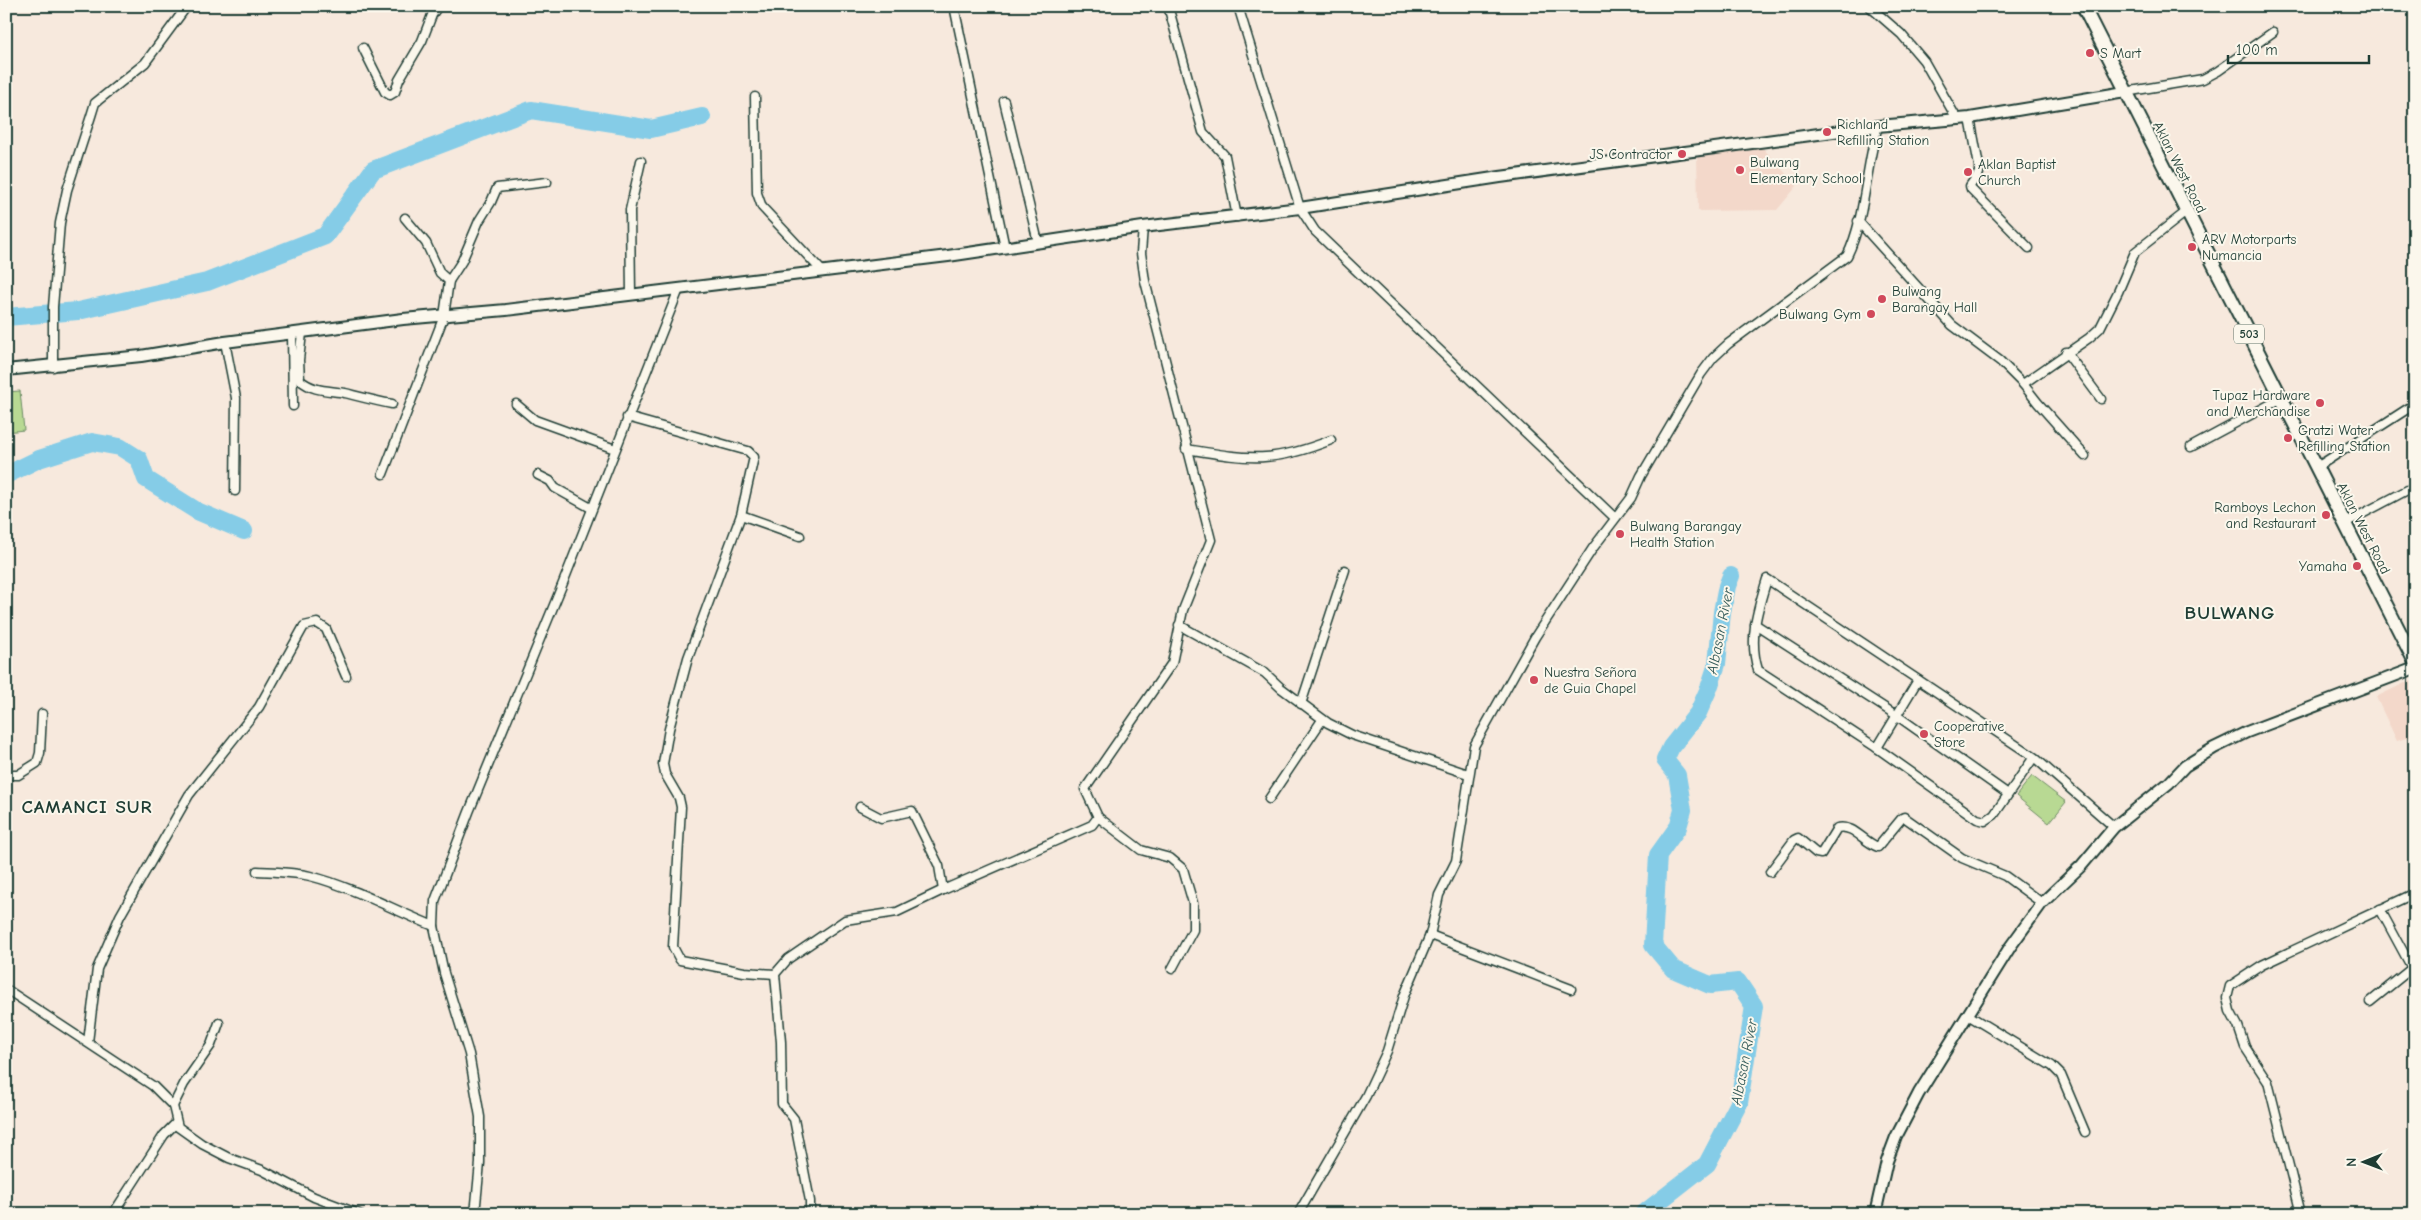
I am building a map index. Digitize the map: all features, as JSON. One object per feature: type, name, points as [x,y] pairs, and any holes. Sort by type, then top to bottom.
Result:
[{"type":"main road","name":"Aklan West Road","points":[[2083,6],[2415,662]]},
{"type":"street","points":[[53,367],[52,308],[60,223],[67,190],[95,103],[145,63],[187,6]]},
{"type":"street","points":[[363,48],[385,92],[390,95],[395,92],[399,80],[422,41],[438,6]]},
{"type":"street","points":[[954,6],[1005,248]]},
{"type":"street","points":[[1168,6],[1203,132],[1226,156],[1236,217]]},
{"type":"street","points":[[1238,6],[1300,208],[1315,231],[1332,250],[1435,345],[1615,518]]},
{"type":"street","points":[[1869,6],[1900,34],[1924,62],[1957,119]]},
{"type":"street","points":[[6,370],[53,367],[403,319],[631,295],[1005,248],[1143,227],[1300,208],[1500,177],[1878,126],[1970,118],[2203,79],[2218,71],[2273,32]]},
{"type":"street","points":[[755,97],[757,193],[762,207],[822,271]]},
{"type":"street","points":[[1004,101],[1038,242]]},
{"type":"street","points":[[1970,118],[1979,173],[1970,186],[1971,189],[2029,248]]},
{"type":"street","points":[[1298,1214],[1366,1096],[1387,1051],[1404,996],[1430,935],[1439,895],[1456,861],[1468,774],[1474,746],[1534,637],[1630,498],[1680,410],[1713,358],[1728,344],[1847,256],[1854,241],[1870,150],[1878,126]]},
{"type":"street","points":[[631,295],[630,210],[641,160]]},
{"type":"street","points":[[383,474],[444,316],[449,281],[462,261],[479,221],[497,188],[547,182]]},
{"type":"street","points":[[2023,384],[2100,328],[2135,252],[2186,212]]},
{"type":"street","points":[[405,218],[426,243],[440,272],[449,281]]},
{"type":"street","points":[[1858,220],[1952,325],[2000,361],[2023,384],[2085,456]]},
{"type":"street","points":[[1143,227],[1141,253],[1145,281],[1186,449],[1211,540],[1179,625],[1172,663],[1085,789],[1098,817],[1141,850],[1170,858],[1183,869],[1193,903],[1193,930],[1172,969]]},
{"type":"street","points":[[475,1214],[480,1163],[480,1116],[469,1054],[444,973],[434,926],[435,900],[679,289]]},
{"type":"street","points":[[297,333],[300,380],[304,383],[322,391],[343,393],[392,404]]},
{"type":"street","points":[[293,406],[297,333]]},
{"type":"street","points":[[225,342],[237,407],[235,491]]},
{"type":"street","points":[[2066,352],[2101,400]]},
{"type":"street","points":[[2191,447],[2282,398]]},
{"type":"street","points":[[516,404],[535,420],[615,449]]},
{"type":"street","points":[[2317,467],[2415,404]]},
{"type":"street","points":[[627,417],[753,454],[755,462],[741,515],[688,658],[666,750],[665,774],[679,798],[681,806],[673,948],[680,960],[744,972],[775,974]]},
{"type":"street","points":[[1186,449],[1241,458],[1265,459],[1300,452],[1331,440]]},
{"type":"street","points":[[538,475],[591,508]]},
{"type":"street","points":[[2345,523],[2415,486]]},
{"type":"street","points":[[741,515],[800,536]]},
{"type":"street","points":[[1301,704],[1345,570]]},
{"type":"street","points":[[2034,757],[1994,815],[1986,821],[1977,818],[1877,748],[1758,670],[1753,654],[1755,624],[1767,579],[2034,757],[2114,827]]},
{"type":"street","points":[[88,1042],[97,969],[120,916],[189,795],[259,707],[304,626],[316,623],[326,629],[346,676]]},
{"type":"street","points":[[1755,624],[1896,715],[2008,794]]},
{"type":"street","points":[[1179,625],[1265,672],[1281,688],[1322,720],[1352,735],[1468,774]]},
{"type":"street","points":[[1875,1214],[1887,1161],[1896,1137],[1919,1093],[2010,947],[2042,903],[2082,865],[2114,827],[2185,766],[2214,748],[2247,732],[2415,668]]},
{"type":"street","points":[[1877,748],[1918,680]]},
{"type":"street","points":[[6,775],[18,775],[37,763],[40,753],[42,714]]},
{"type":"street","points":[[1269,799],[1322,720]]},
{"type":"street","points":[[860,807],[881,818],[912,811],[939,866],[943,890]]},
{"type":"street","points":[[810,1214],[810,1201],[794,1118],[782,1104],[781,1042],[775,974],[788,959],[845,920],[897,912],[1092,825],[1098,817]]},
{"type":"street","points":[[1770,872],[1794,840],[1798,838],[1816,854],[1821,854],[1837,828],[1843,827],[1848,828],[1878,847],[1904,817],[1962,858],[2005,876],[2042,903]]},
{"type":"street","points":[[257,872],[285,873],[316,878],[351,889],[395,911],[434,926]]},
{"type":"street","points":[[2301,1214],[2268,1082],[2244,1047],[2227,998],[2230,986],[2262,965],[2415,893]]},
{"type":"street","points":[[2370,1002],[2412,968],[2380,909]]},
{"type":"street","points":[[1430,935],[1571,989]]},
{"type":"street","points":[[6,989],[153,1086],[172,1106],[176,1123],[190,1137],[220,1153],[262,1170],[314,1197],[359,1214]]},
{"type":"street","points":[[1968,1015],[2052,1066],[2061,1075],[2085,1132]]},
{"type":"street","points":[[172,1106],[187,1079],[211,1045],[220,1024]]},
{"type":"street","points":[[113,1214],[164,1135],[176,1123]]},
{"type":"shaded area","name":"Bulwang Elementary School","points":[[1761,146],[1797,186],[1777,210],[1698,211],[1697,153]]},
{"type":"shaded area","points":[[2411,680],[2415,687],[2415,735],[2397,741],[2376,697]]},
{"type":"green space","points":[[20,391],[24,430],[6,432],[6,392]]},
{"type":"green space","points":[[2032,776],[2066,802],[2049,823],[2016,796]]},
{"type":"waterway","points":[[6,317],[78,311],[207,282],[325,236],[373,170],[531,110],[651,129],[702,117]]},
{"type":"waterway","points":[[6,475],[39,459],[92,442],[120,447],[139,459],[146,479],[197,511],[244,531]]},
{"type":"waterway","name":"Albasan River","points":[[1643,1214],[1707,1164],[1739,1103],[1754,1006],[1738,982],[1710,985],[1673,969],[1653,945],[1658,855],[1678,827],[1683,810],[1677,775],[1665,760],[1671,747],[1698,713],[1709,688],[1717,664],[1722,612],[1731,576]]},
{"type":"place","name":"S Mart","points":[[2090,53]]},
{"type":"place","name":"Richland Refilling Station","points":[[1827,132]]},
{"type":"place","name":"JS Contractor","points":[[1682,154]]},
{"type":"place","name":"Bulwang Elementary School","points":[[1740,170]]},
{"type":"place","name":"Aklan Baptist Church","points":[[1968,172]]},
{"type":"place","name":"ARV Motorparts Numancia","points":[[2192,247]]},
{"type":"place","name":"Bulwang Barangay Hall","points":[[1882,299]]},
{"type":"place","name":"Bulwang Gym","points":[[1871,314]]},
{"type":"place","name":"Tupaz Hardware and Merchandise","points":[[2320,403]]},
{"type":"place","name":"Gratzi Water Refilling Station","points":[[2288,438]]},
{"type":"place","name":"Ramboys Lechon and Restaurant","points":[[2326,515]]},
{"type":"place","name":"Bulwang Barangay Health Station","points":[[1620,534]]},
{"type":"place","name":"Yamaha","points":[[2357,566]]},
{"type":"place","name":"Nuestra Señora de Guia Chapel","points":[[1534,680]]},
{"type":"place","name":"Cooperative Store","points":[[1924,734]]},
{"type":"district","name":"BULWANG","points":[[2230,612]]},
{"type":"district","name":"CAMANCI SUR","points":[[87,806]]}]
